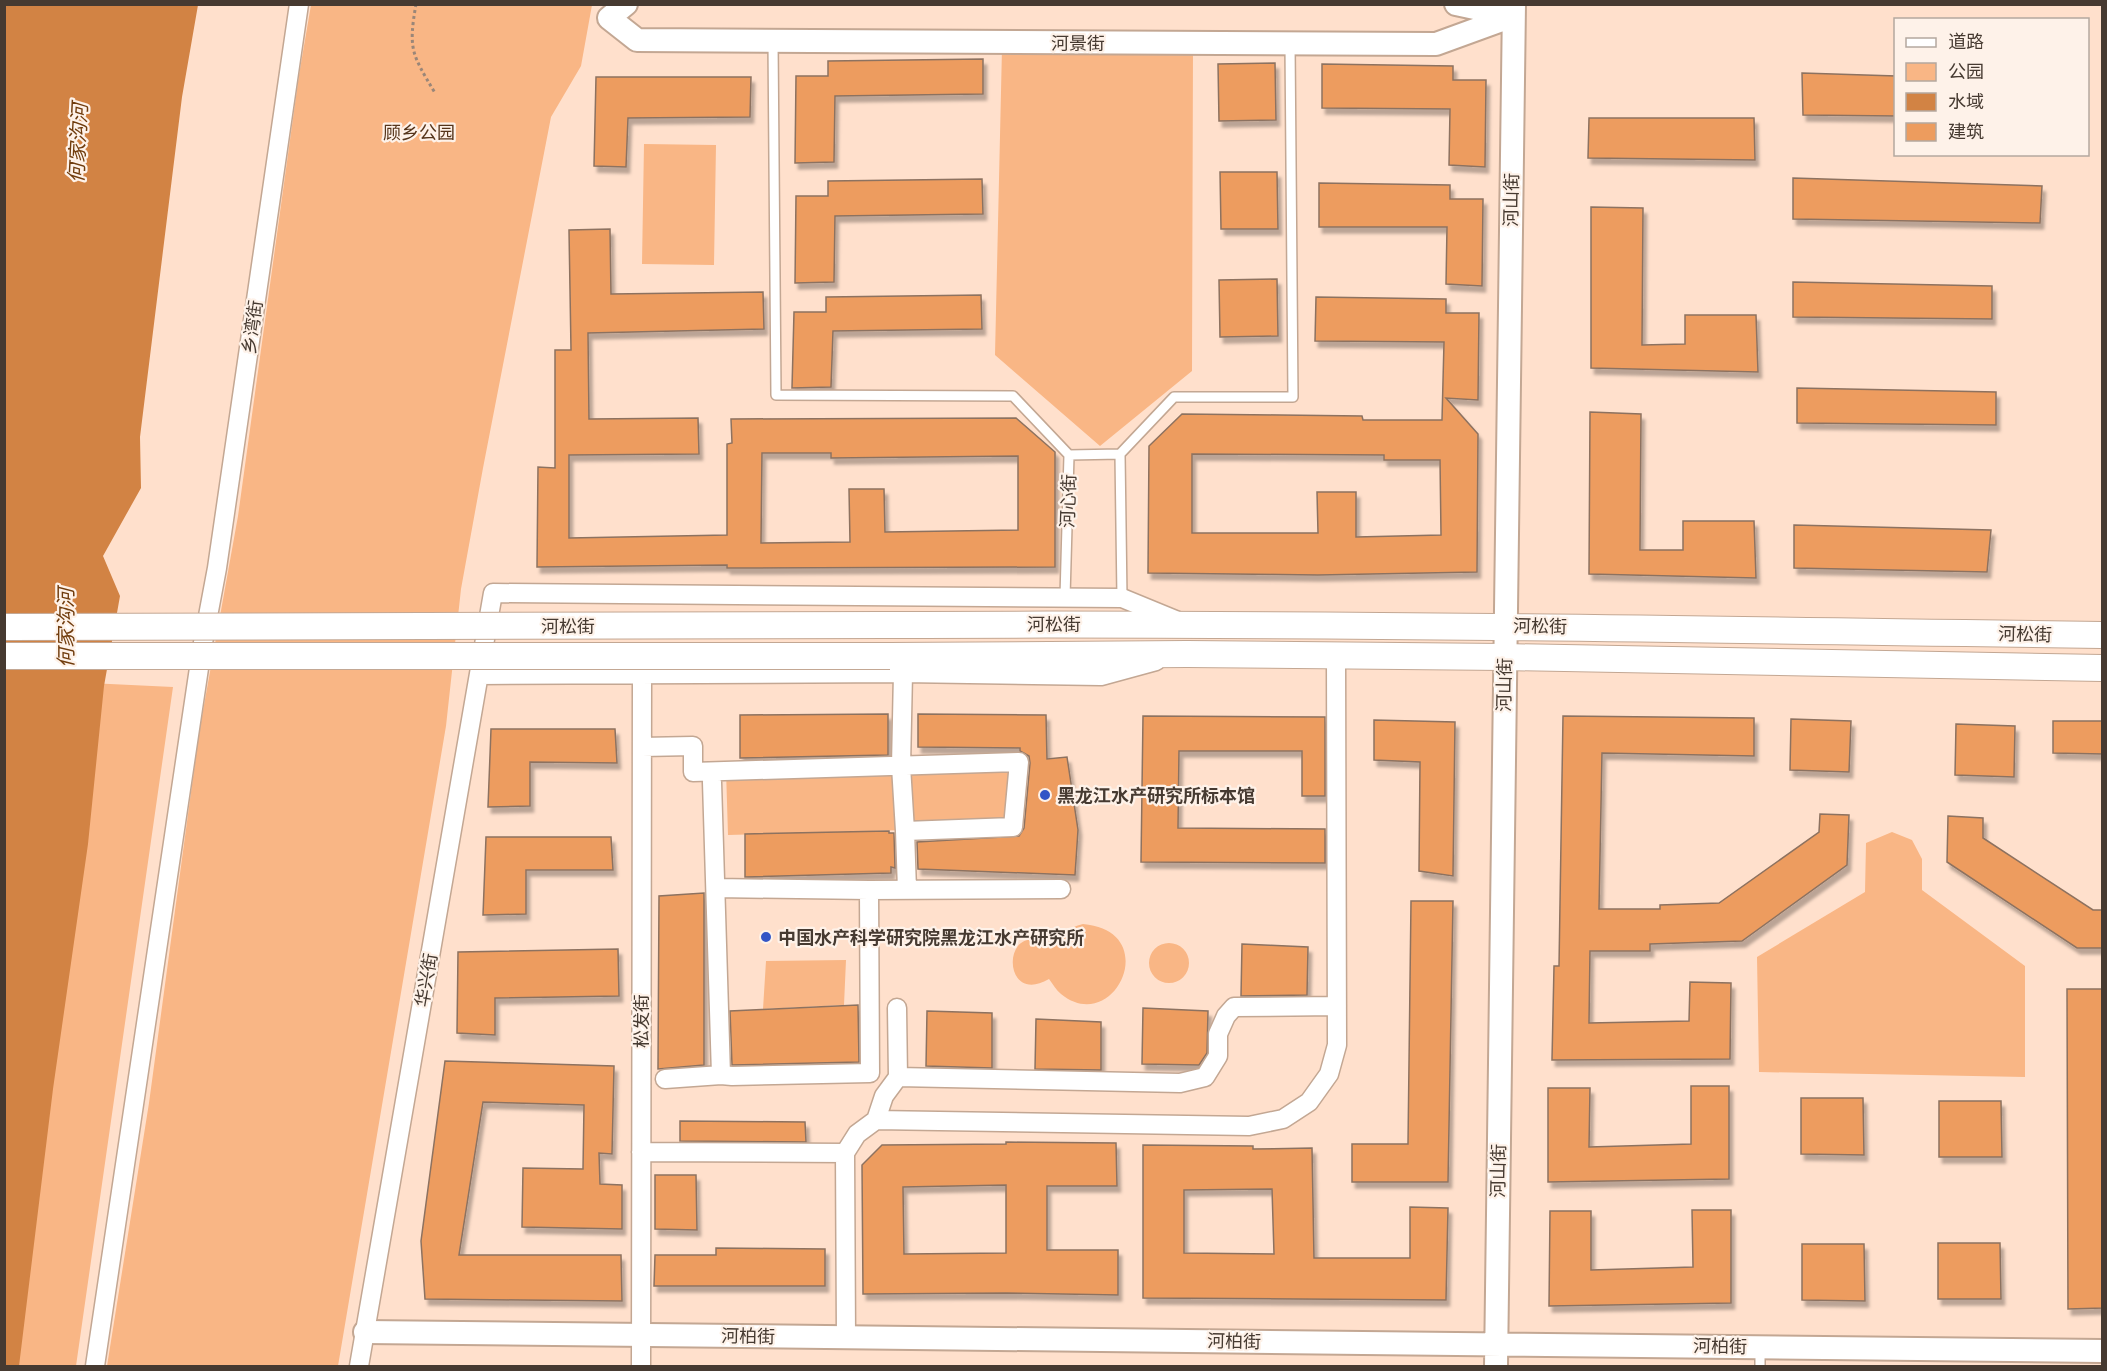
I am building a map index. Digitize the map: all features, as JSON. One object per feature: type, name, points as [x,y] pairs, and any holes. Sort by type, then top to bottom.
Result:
[{"type":"main road","name":"河松街","points":[[4,627],[1183,623],[2103,635]]},
{"type":"main road","name":"河松街","points":[[4,656],[896,664],[1187,654],[1504,657],[2103,668]]},
{"type":"street","name":"乡湾街","points":[[95,1366],[202,648],[219,556],[299,4]]},
{"type":"street","name":"河景街","points":[[626,4],[609,18],[637,40],[773,41],[1436,44],[1513,10]]},
{"type":"street","points":[[1456,4],[1513,10]]},
{"type":"street","name":"河山街","points":[[1496,1355],[1513,10]]},
{"type":"street","name":"华兴街","points":[[359,1366],[493,593],[1065,597]]},
{"type":"street","points":[[1065,597],[1122,598],[1183,623]]},
{"type":"street","points":[[876,1120],[1249,1126],[1283,1119],[1309,1102],[1329,1074],[1337,1045],[1336,657]]},
{"type":"street","points":[[479,675],[642,676],[896,664],[907,890]]},
{"type":"street","name":"松发街","points":[[640,1366],[642,676]]},
{"type":"street","points":[[642,747],[693,746],[693,772],[1019,762],[1013,827],[905,831]]},
{"type":"street","points":[[712,782],[721,1075]]},
{"type":"street","points":[[716,888],[1060,889]]},
{"type":"street","points":[[665,1079],[721,1075],[870,1072],[869,890]]},
{"type":"street","points":[[898,1077],[1180,1083],[1205,1077],[1218,1056],[1218,1034],[1226,1016],[1234,1007],[1337,1006]]},
{"type":"street","points":[[846,1337],[845,1153],[857,1134],[876,1120],[884,1096],[898,1077],[897,1008]]},
{"type":"street","points":[[641,1152],[845,1153]]},
{"type":"street","name":"河柏街","points":[[365,1332],[846,1337],[1496,1355],[1760,1357],[2059,1354],[2103,1351]]},
{"type":"lane","points":[[773,41],[776,395],[1013,396],[1069,455]]},
{"type":"lane","points":[[1122,598],[1120,454],[1174,397],[1293,397],[1290,44]]},
{"type":"lane","name":"河心街","points":[[1065,597],[1069,455],[1120,454]]},
{"type":"path","points":[[416,4],[410,35],[415,60],[435,93]]},
{"type":"green space","name":"顾乡公园","points":[[311,5],[592,5],[581,66],[551,117],[483,468],[461,589],[446,726],[338,1366],[107,1366],[149,1103],[199,733],[238,516],[299,75]]},
{"type":"green space","points":[[1193,47],[1192,371],[1100,446],[995,355],[1002,48]]},
{"type":"green space","points":[[644,144],[716,145],[714,265],[642,264]]},
{"type":"green space","points":[[5,679],[173,687],[76,1366],[5,1366]]},
{"type":"green space","points":[[1019,762],[1013,827],[728,835],[726,770]]},
{"type":"green space","points":[[1892,832],[1912,840],[1922,859],[1922,890],[2025,966],[2025,1077],[1759,1072],[1757,957],[1865,892],[1866,843]]},
{"type":"green space","points":[[1083,924],[1107,931],[1121,944],[1126,961],[1122,978],[1113,993],[1098,1002],[1080,1004],[1061,994],[1049,979],[1033,985],[1022,982],[1015,973],[1013,962],[1015,950],[1022,942],[1034,940],[1050,946],[1065,932]]},
{"type":"green space","points":[[1169,943],[1183,949],[1189,963],[1183,977],[1169,983],[1155,977],[1149,963],[1155,949]]},
{"type":"green space","points":[[846,960],[844,1005],[763,1009],[766,961]]},
{"type":"water","name":"何家沟河","points":[[5,5],[198,5],[182,97],[140,437],[141,488],[103,556],[120,596],[104,686],[88,844],[53,1089],[19,1366],[5,1366]]},
{"type":"building","points":[[983,59],[983,94],[835,96],[834,162],[795,163],[796,76],[828,76],[828,61]]},
{"type":"building","points":[[1275,63],[1276,120],[1219,121],[1218,64]]},
{"type":"building","points":[[1322,64],[1453,66],[1453,80],[1486,80],[1485,167],[1449,165],[1450,109],[1322,108]]},
{"type":"building","points":[[1802,73],[1894,76],[1894,116],[1803,115]]},
{"type":"building","points":[[596,77],[751,77],[750,117],[628,118],[626,167],[594,166]]},
{"type":"building","points":[[1589,118],[1754,118],[1755,160],[1588,158]]},
{"type":"building","points":[[1220,172],[1277,172],[1278,229],[1221,229]]},
{"type":"building","points":[[1793,178],[2042,186],[2040,223],[1793,219]]},
{"type":"building","points":[[982,179],[983,214],[835,216],[834,282],[795,283],[796,196],[828,196],[828,181]]},
{"type":"building","points":[[1319,183],[1450,185],[1450,199],[1483,199],[1482,286],[1446,284],[1447,227],[1319,227]]},
{"type":"building","points":[[1591,207],[1643,208],[1642,345],[1685,344],[1685,315],[1756,315],[1758,372],[1591,368]]},
{"type":"building","points":[[610,229],[611,294],[763,292],[764,329],[588,333],[589,419],[698,418],[699,454],[569,455],[569,538],[727,535],[727,444],[732,443],[731,419],[1016,418],[1055,452],[1055,567],[727,568],[727,565],[537,567],[538,467],[555,468],[555,350],[571,350],[569,230]],"holes":[[[762,453],[831,453],[831,458],[1018,456],[1018,530],[885,532],[884,489],[849,489],[850,542],[761,543]]]},
{"type":"building","points":[[1277,279],[1278,336],[1220,337],[1219,280]]},
{"type":"building","points":[[1793,282],[1992,286],[1992,319],[1793,317]]},
{"type":"building","points":[[981,295],[982,329],[833,331],[831,387],[792,388],[794,312],[826,312],[826,297]]},
{"type":"building","points":[[1316,297],[1446,299],[1446,313],[1479,313],[1478,400],[1446,398],[1478,434],[1477,572],[1318,575],[1148,573],[1149,446],[1182,414],[1362,416],[1363,420],[1442,420],[1444,342],[1315,341]],"holes":[[[1192,454],[1384,455],[1384,460],[1440,460],[1441,535],[1356,537],[1356,492],[1317,492],[1318,533],[1192,533]]]},
{"type":"building","points":[[1797,388],[1996,392],[1996,425],[1797,423]]},
{"type":"building","points":[[1590,412],[1641,414],[1640,550],[1683,550],[1683,521],[1754,521],[1756,578],[1589,574]]},
{"type":"building","points":[[1794,525],[1991,530],[1987,572],[1794,568]]},
{"type":"building","points":[[888,714],[888,755],[740,758],[740,715]]},
{"type":"building","points":[[918,714],[1046,715],[1047,759],[1067,757],[1078,830],[1075,875],[918,869],[917,842],[1019,836],[1024,828],[1030,763],[1029,756],[1020,751],[1020,748],[918,747]]},
{"type":"building","points":[[1143,716],[1325,717],[1325,796],[1302,796],[1302,751],[1179,751],[1178,828],[1325,829],[1325,863],[1141,862]]},
{"type":"building","points":[[1563,716],[1754,718],[1754,756],[1602,753],[1599,909],[1660,909],[1660,905],[1719,903],[1819,832],[1820,814],[1849,815],[1847,865],[1742,941],[1650,944],[1650,951],[1590,951],[1589,1023],[1689,1021],[1690,982],[1731,983],[1730,1059],[1552,1060],[1554,966],[1559,966]]},
{"type":"building","points":[[1791,719],[1851,721],[1849,772],[1790,770]]},
{"type":"building","points":[[1374,720],[1455,722],[1453,876],[1419,871],[1420,762],[1374,760]]},
{"type":"building","points":[[2053,721],[2103,721],[2103,754],[2053,753]]},
{"type":"building","points":[[1956,724],[2015,726],[2014,777],[1955,775]]},
{"type":"building","points":[[491,729],[615,729],[617,763],[530,762],[530,806],[488,807]]},
{"type":"building","points":[[1948,816],[1983,818],[1983,838],[2093,910],[2103,910],[2103,948],[2077,948],[1947,862]]},
{"type":"building","points":[[889,831],[889,833],[894,833],[895,868],[891,867],[891,873],[745,877],[745,834]]},
{"type":"building","points":[[486,837],[611,837],[613,870],[526,870],[526,914],[483,915]]},
{"type":"building","points":[[704,893],[704,1065],[658,1069],[659,896]]},
{"type":"building","points":[[1411,901],[1453,901],[1448,1182],[1352,1182],[1352,1144],[1408,1144]]},
{"type":"building","points":[[1242,944],[1308,947],[1307,995],[1241,996]]},
{"type":"building","points":[[618,949],[619,996],[495,998],[495,1035],[457,1033],[458,952]]},
{"type":"building","points":[[2067,989],[2103,989],[2103,1308],[2068,1309]]},
{"type":"building","points":[[858,1005],[859,1062],[732,1065],[730,1011]]},
{"type":"building","points":[[1143,1008],[1208,1011],[1207,1053],[1199,1065],[1142,1064]]},
{"type":"building","points":[[927,1011],[992,1013],[992,1068],[926,1066]]},
{"type":"building","points":[[1036,1019],[1101,1022],[1101,1070],[1035,1069]]},
{"type":"building","points":[[445,1061],[614,1066],[612,1154],[599,1153],[600,1184],[622,1185],[622,1229],[522,1227],[523,1168],[583,1169],[584,1105],[483,1102],[459,1255],[621,1255],[622,1301],[425,1299],[421,1241]]},
{"type":"building","points":[[1691,1086],[1729,1086],[1729,1179],[1548,1182],[1548,1088],[1590,1088],[1589,1147],[1691,1144]]},
{"type":"building","points":[[1801,1098],[1863,1098],[1864,1155],[1801,1154]]},
{"type":"building","points":[[1939,1101],[2001,1101],[2002,1157],[1939,1157]]},
{"type":"building","points":[[680,1121],[805,1122],[806,1142],[680,1141]]},
{"type":"building","points":[[1006,1142],[1116,1143],[1117,1186],[1047,1186],[1047,1250],[1118,1250],[1118,1295],[863,1294],[862,1165],[882,1145],[1006,1144]],"holes":[[[1006,1185],[1006,1253],[904,1254],[903,1187]]]},
{"type":"building","points":[[1143,1145],[1253,1146],[1253,1149],[1312,1148],[1314,1258],[1410,1258],[1410,1207],[1448,1208],[1446,1300],[1143,1298]],"holes":[[[1272,1189],[1274,1254],[1184,1253],[1184,1190]]]},
{"type":"building","points":[[655,1175],[696,1175],[697,1230],[655,1229]]},
{"type":"building","points":[[1692,1210],[1731,1210],[1731,1303],[1549,1306],[1550,1211],[1591,1211],[1591,1270],[1693,1267]]},
{"type":"building","points":[[1938,1243],[2000,1243],[2001,1299],[1938,1299]]},
{"type":"building","points":[[1802,1244],[1864,1244],[1865,1301],[1802,1300]]},
{"type":"building","points":[[716,1248],[825,1249],[825,1286],[654,1286],[655,1255],[716,1255]]},
{"type":"place","name":"黑龙江水产研究所标本馆","points":[[1045,795]]},
{"type":"place","name":"中国水产科学研究院黑龙江水产研究所","points":[[766,937]]}]
